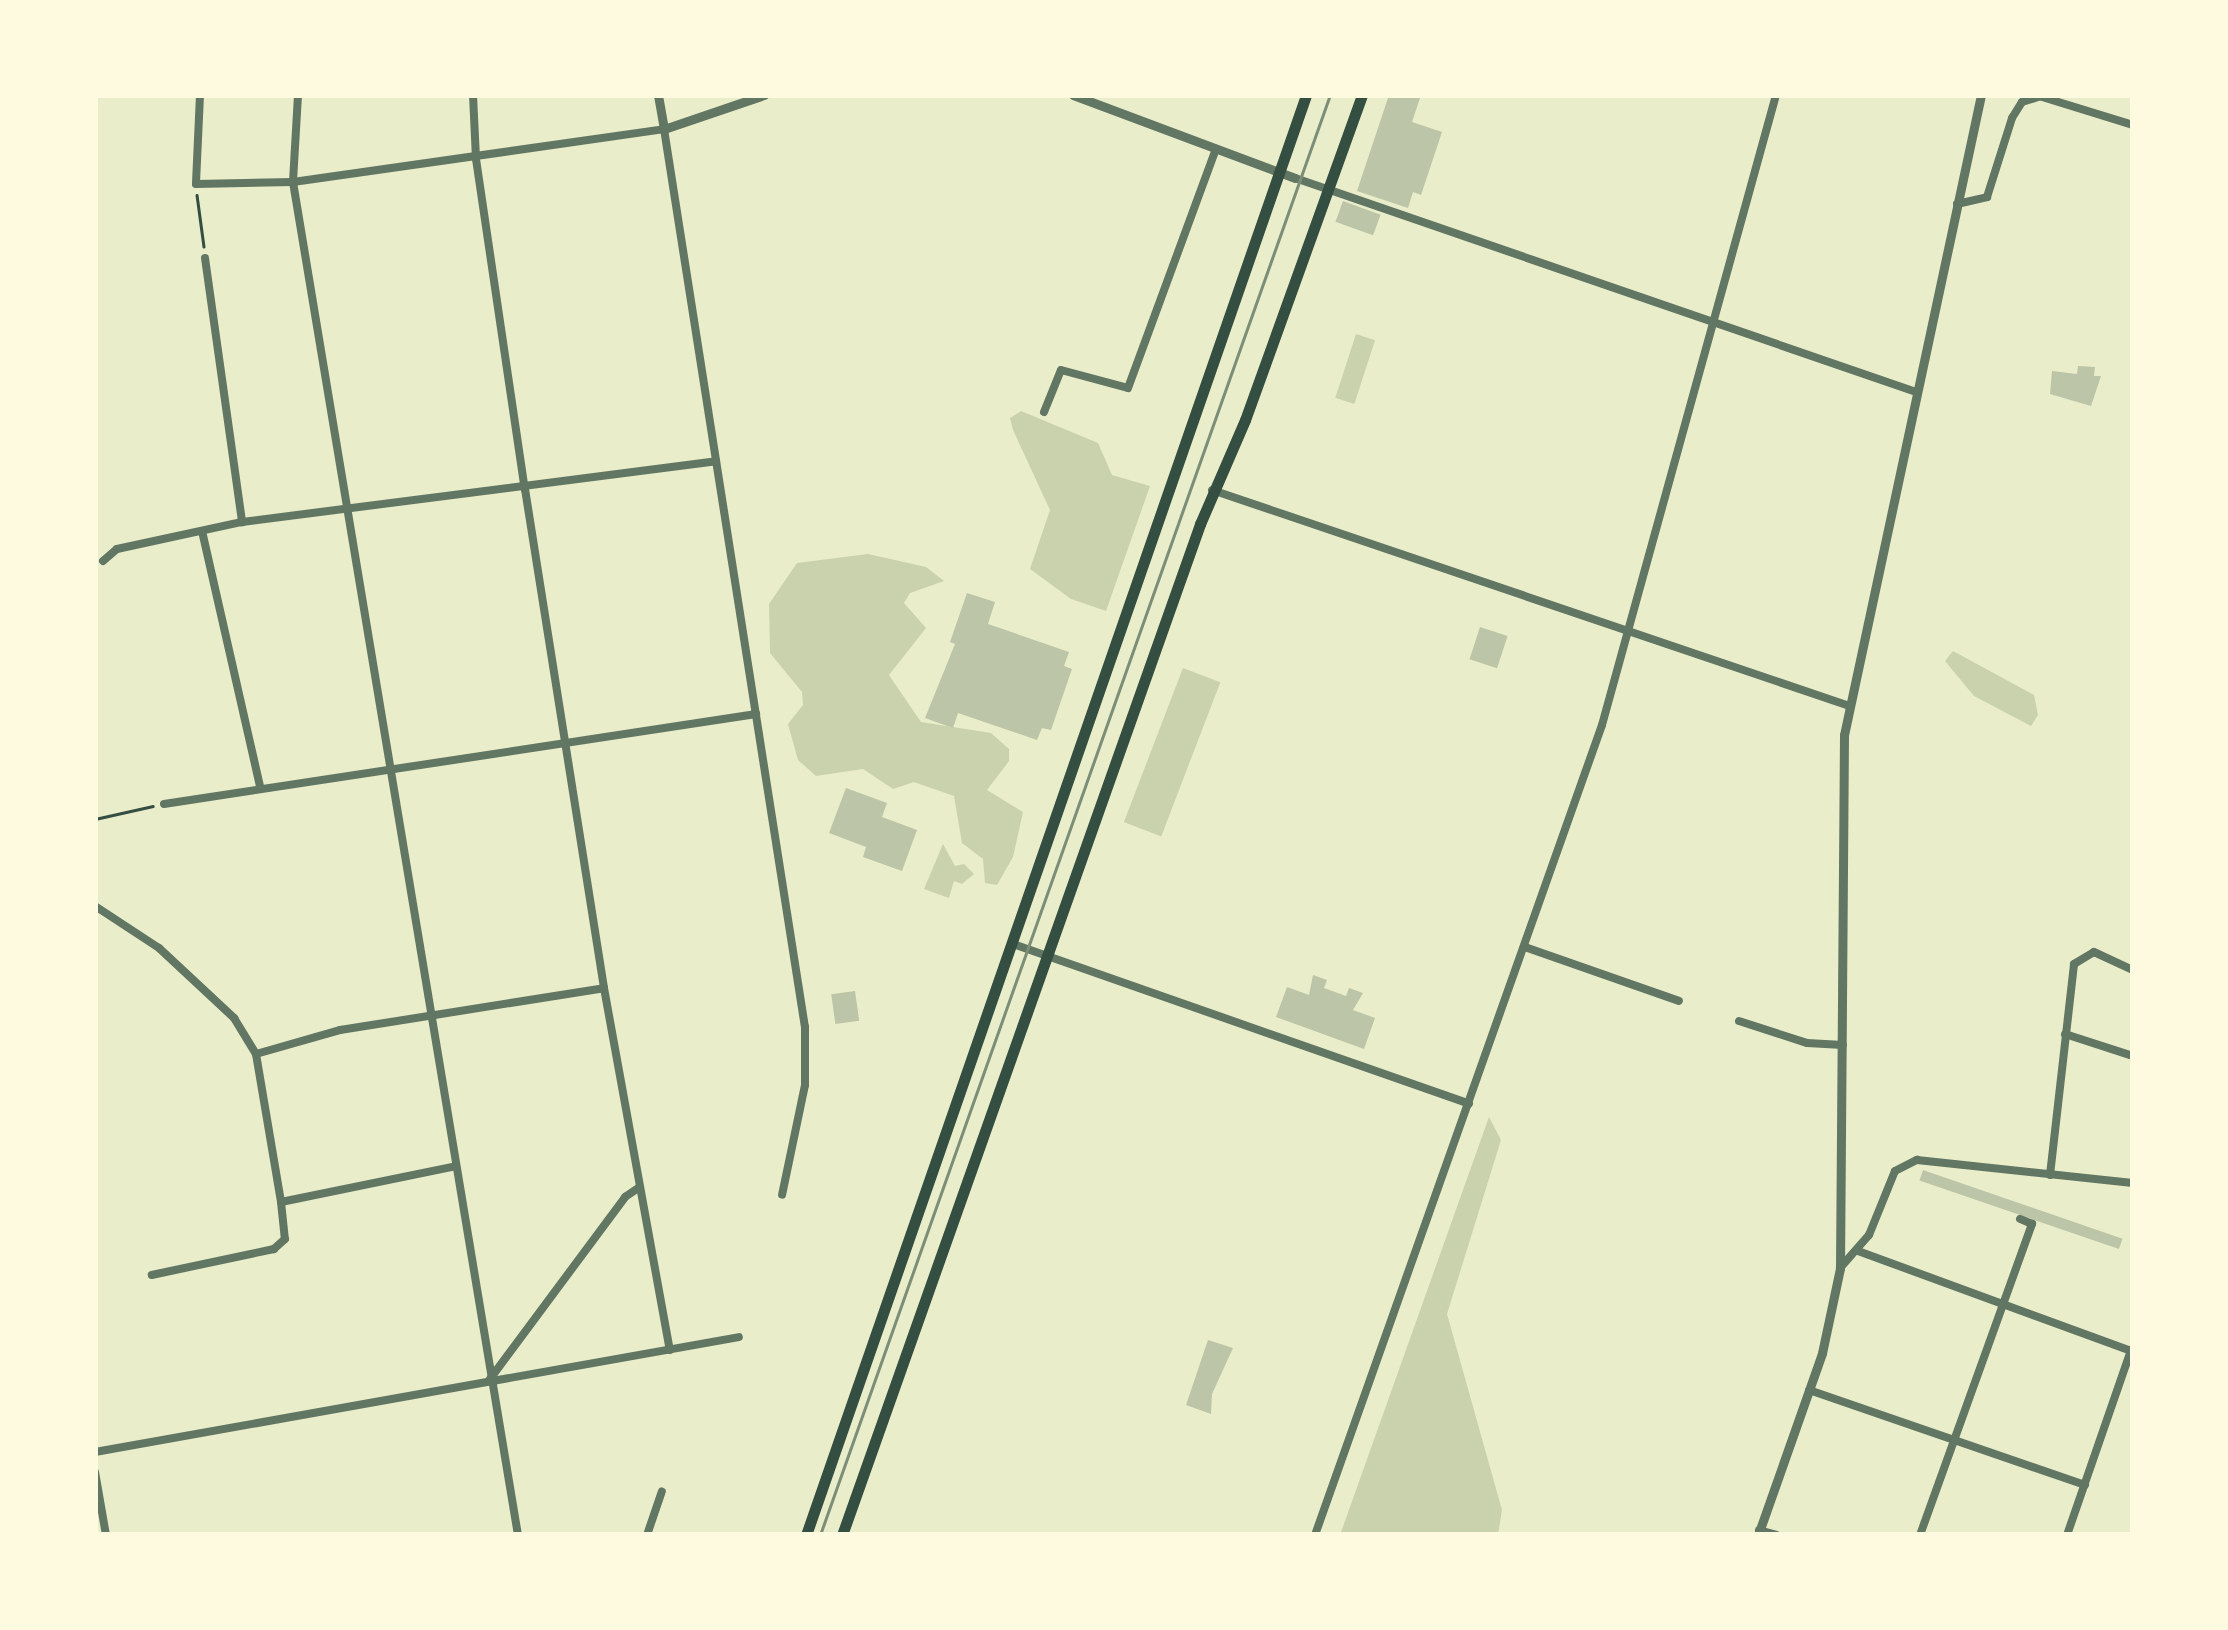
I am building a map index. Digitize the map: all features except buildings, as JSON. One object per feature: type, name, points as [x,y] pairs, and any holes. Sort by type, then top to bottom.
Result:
[{"type":"main road","points":[[806,1535],[1016,945],[1171,493],[1195,404],[1306,95]]},
{"type":"main road","points":[[842,1535],[1212,490],[1245,420],[1362,95]]},
{"type":"street","points":[[200,95],[196,184],[293,182],[476,159],[664,129],[764,95]]},
{"type":"street","points":[[298,95],[293,182],[452,1167],[518,1535]]},
{"type":"street","points":[[473,95],[476,159],[525,488],[570,743],[604,988],[670,1350]]},
{"type":"street","points":[[658,95],[805,1027],[806,1085],[782,1195]]},
{"type":"street","points":[[1073,95],[1093,99],[1328,190],[1916,392]]},
{"type":"street","points":[[1315,1535],[1632,631],[1709,322],[1776,95]]},
{"type":"street","points":[[1776,1535],[1758,1532],[1810,1390],[1840,1268],[1843,1045],[1839,778],[1847,705],[1982,95]]},
{"type":"street","points":[[1957,204],[1988,197],[2012,118],[2022,102],[2039,96],[2133,125]]},
{"type":"street","points":[[1044,412],[1061,370],[1129,387],[1216,149]]},
{"type":"street","points":[[206,258],[242,522]]},
{"type":"street","points":[[103,561],[117,549],[242,522],[716,462]]},
{"type":"street","points":[[1212,490],[1847,705]]},
{"type":"street","points":[[202,531],[260,786]]},
{"type":"street","points":[[164,804],[260,786],[756,714]]},
{"type":"street","points":[[95,906],[197,980],[234,1018],[256,1054],[281,1202],[286,1238],[274,1249],[152,1275]]},
{"type":"street","points":[[1016,945],[1468,1104]]},
{"type":"street","points":[[1524,947],[1679,1000]]},
{"type":"street","points":[[2050,1175],[2074,964],[2094,952],[2133,970]]},
{"type":"street","points":[[256,1054],[340,1030],[604,988]]},
{"type":"street","points":[[1738,1020],[1807,1043],[1843,1045]]},
{"type":"street","points":[[2065,1034],[2133,1056]]},
{"type":"street","points":[[1840,1268],[1858,1251],[1891,1178],[1916,1160],[2133,1183]]},
{"type":"street","points":[[281,1202],[452,1167]]},
{"type":"street","points":[[491,1382],[625,1197],[640,1188]]},
{"type":"street","points":[[1920,1535],[2032,1224],[2020,1219]]},
{"type":"street","points":[[1858,1251],[2132,1348],[2067,1535]]},
{"type":"street","points":[[95,1452],[739,1337]]},
{"type":"street","points":[[1810,1390],[2084,1486]]},
{"type":"street","points":[[95,1472],[106,1535]]},
{"type":"street","points":[[646,1535],[662,1491]]},
{"type":"path","points":[[196,184],[206,258]]},
{"type":"path","points":[[95,819],[164,804]]},
{"type":"green space","points":[[1356,334],[1375,340],[1354,404],[1335,398]]},
{"type":"green space","points":[[1021,411],[1098,443],[1112,475],[1150,486],[1106,611],[1071,599],[1030,569],[1050,510],[1013,430],[1010,418]]},
{"type":"green space","points":[[868,554],[926,567],[944,581],[910,593],[904,603],[926,628],[889,675],[921,722],[991,733],[1009,749],[1009,761],[987,790],[1023,812],[1013,857],[997,885],[985,883],[983,859],[962,843],[954,796],[914,782],[893,789],[863,769],[816,776],[798,760],[788,724],[803,705],[802,692],[770,653],[769,604],[797,563]]},
{"type":"green space","points":[[1953,651],[2034,695],[2038,715],[2031,726],[1974,696],[1945,661]]},
{"type":"green space","points":[[1183,668],[1220,682],[1161,836],[1124,822]]},
{"type":"green space","points":[[943,844],[955,866],[964,864],[974,874],[962,884],[954,881],[949,898],[924,889]]},
{"type":"green space","points":[[1489,1117],[1501,1140],[1447,1314],[1502,1510],[1498,1535],[1340,1535]]},
{"type":"tram line","points":[[820,1535],[1330,95]]}]
